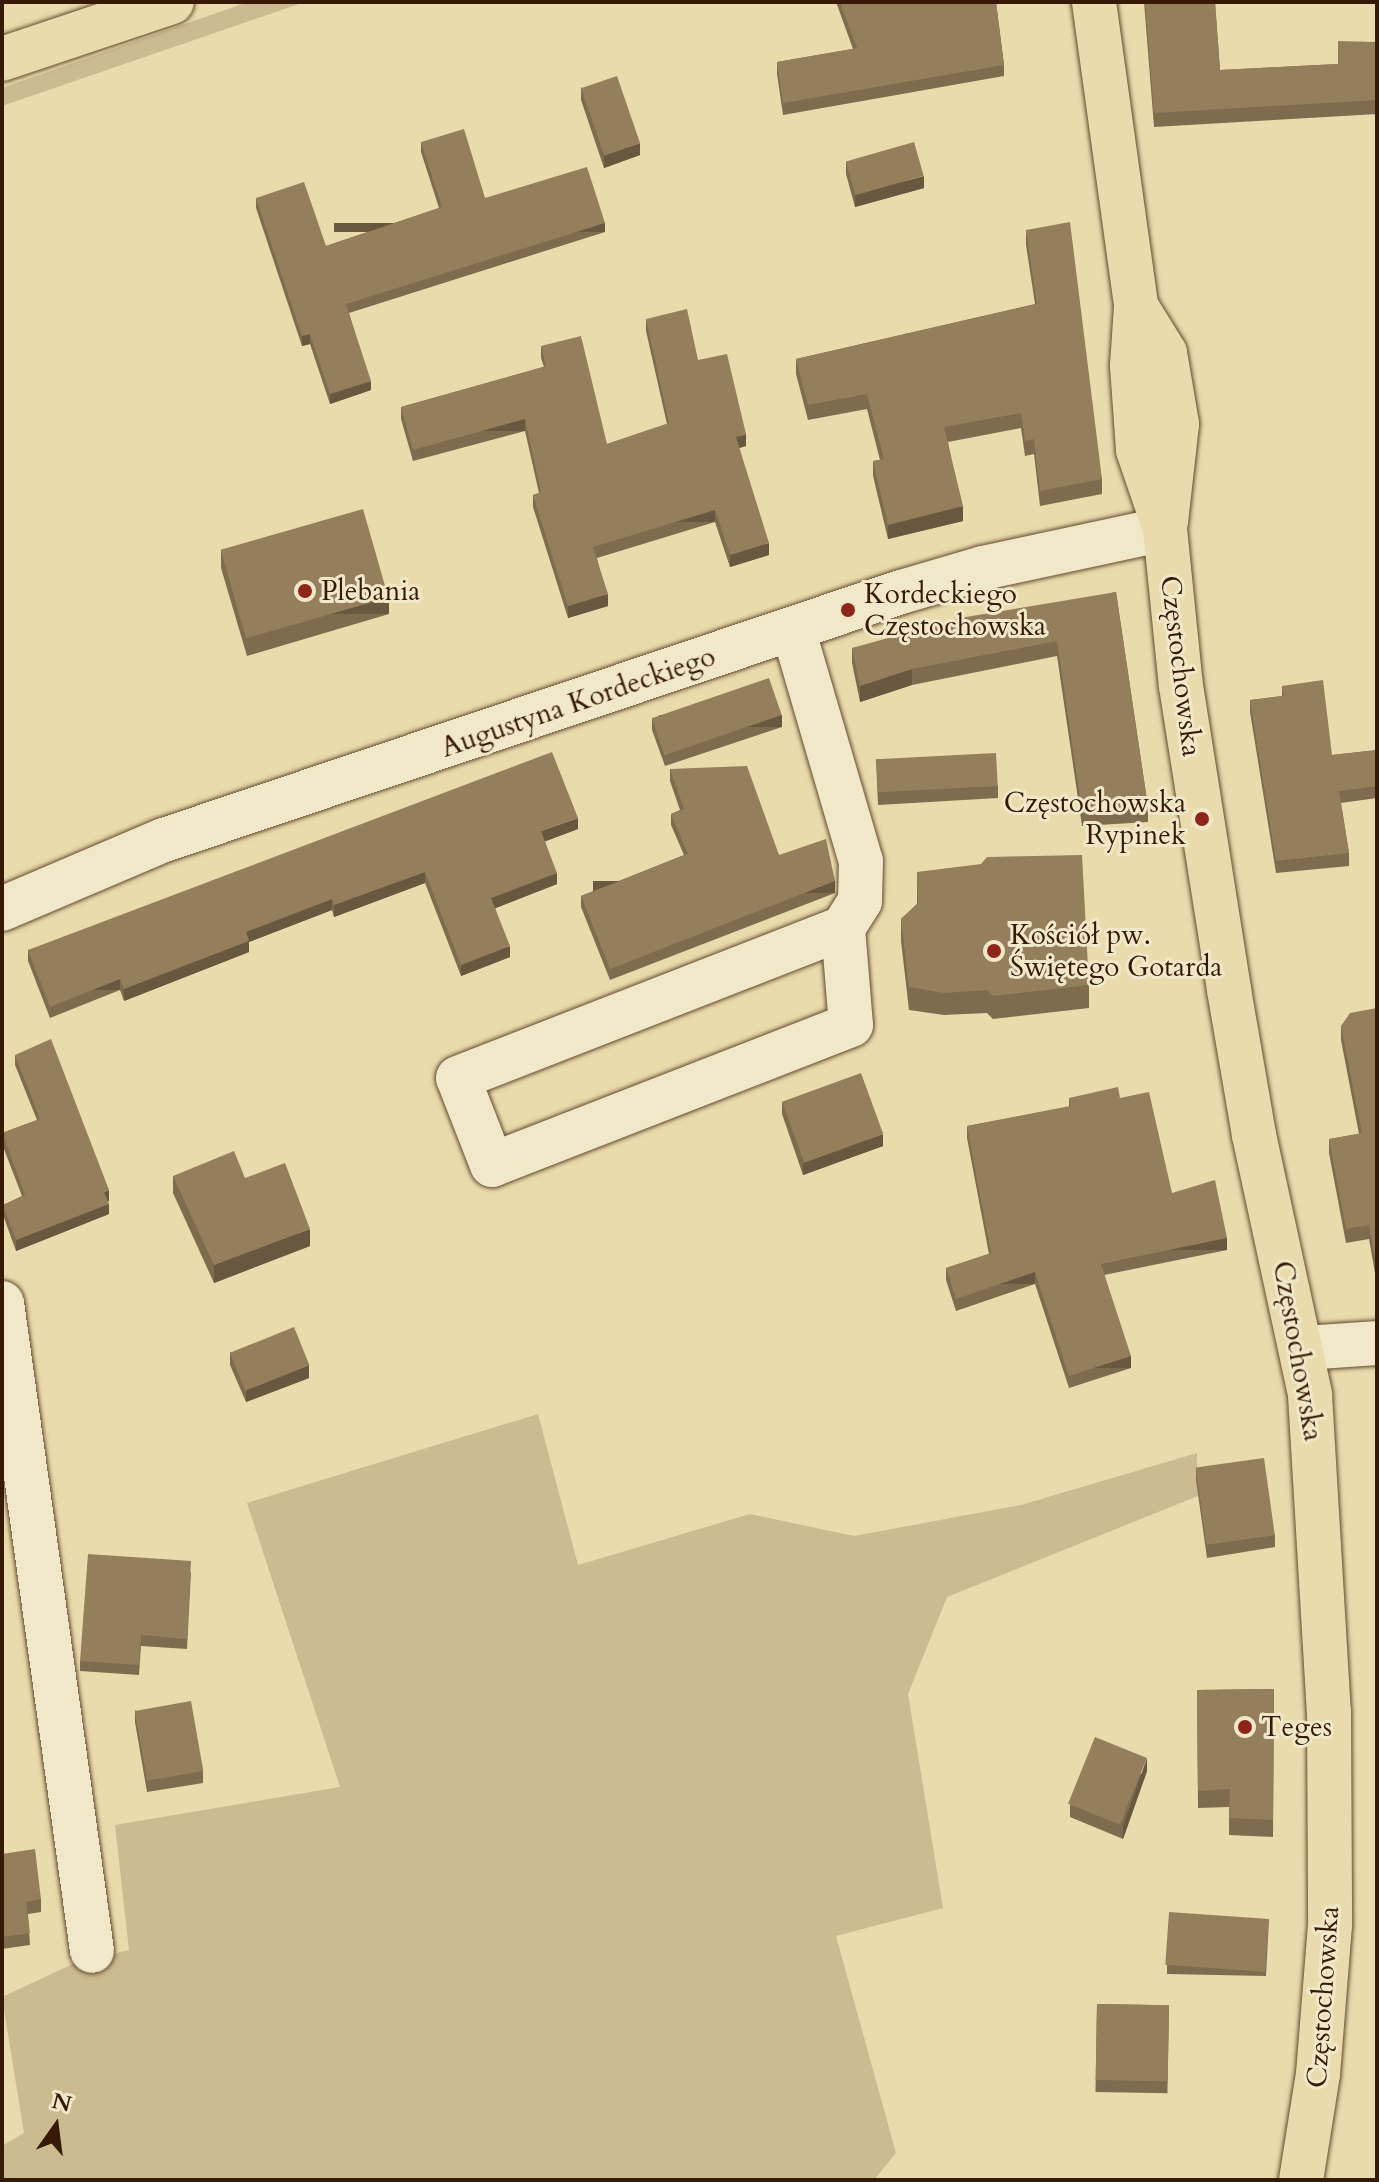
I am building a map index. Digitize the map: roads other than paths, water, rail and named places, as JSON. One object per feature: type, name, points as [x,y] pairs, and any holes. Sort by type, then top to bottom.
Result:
[{"type":"main road","points":[[2,59],[172,2]]},
{"type":"main road","name":"Częstochowska","points":[[1094,2],[1136,306],[1132,366],[1138,450],[1165,529],[1181,686],[1229,990],[1254,1135],[1304,1348],[1323,1571],[1331,1823],[1325,2008],[1301,2180]]},
{"type":"street","name":"Augustyna Kordeckiego","points":[[2,909],[164,840],[793,629],[983,568],[1165,529]]},
{"type":"street","points":[[793,629],[861,861],[860,901],[843,928],[458,1078],[492,1165],[851,1025],[843,928]]},
{"type":"street","points":[[2,1303],[92,1951]]},
{"type":"street","points":[[1304,1348],[1377,1343]]},
{"type":"place","name":"Plebania","points":[[305,591]]},
{"type":"place","name":"Kordeckiego Częstochowska","points":[[848,610]]},
{"type":"place","name":"Częstochowska Rypinek","points":[[1202,819]]},
{"type":"place","name":"Kościół pw. Świętego Gotarda","points":[[994,951]]},
{"type":"place","name":"Teges","points":[[1245,1727]]}]
